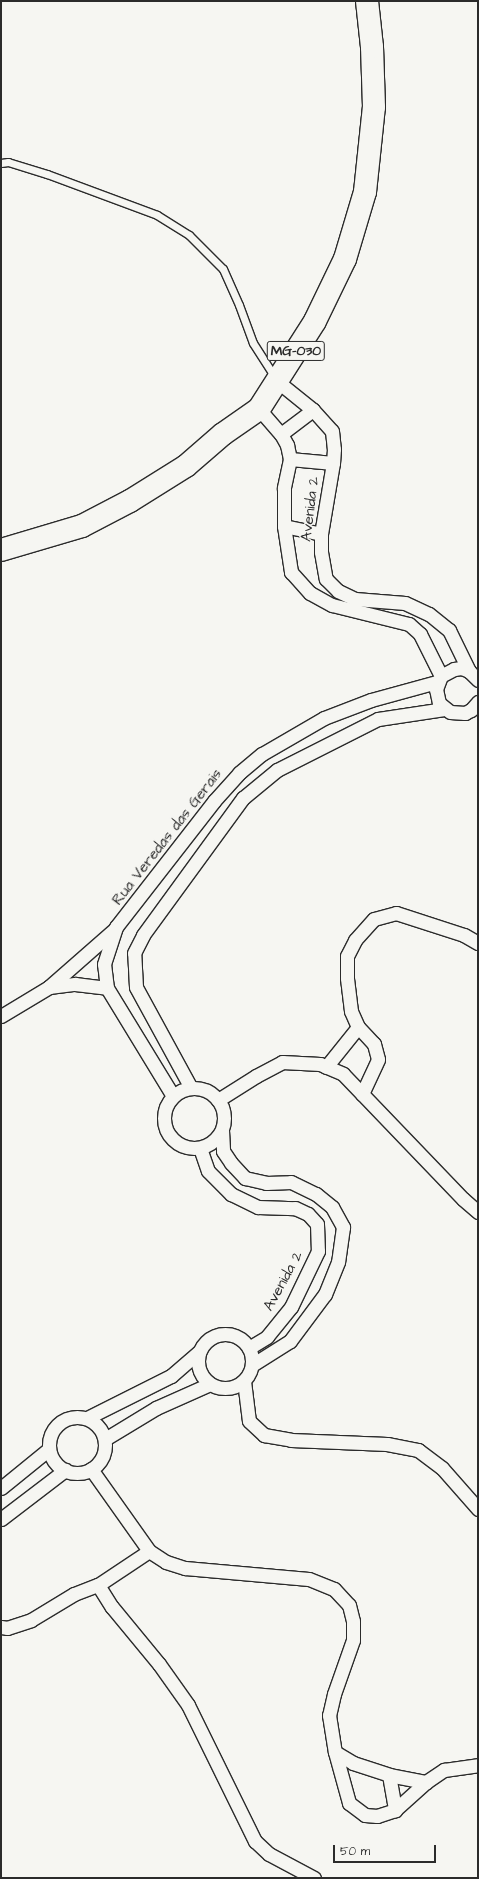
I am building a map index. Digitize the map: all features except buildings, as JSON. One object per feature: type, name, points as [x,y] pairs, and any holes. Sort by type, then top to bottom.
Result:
[{"type":"highway","name":"MG-030","points":[[2,550],[82,526],[130,501],[186,466],[223,434],[259,409],[315,321],[345,259],[365,192],[374,107],[372,47],[367,1]]},
{"type":"street","name":"Avenida 2","points":[[277,381],[313,410],[332,431],[334,449],[333,463],[321,534],[321,552],[326,579],[334,587],[355,599],[406,603],[429,614],[449,630],[473,676]]},
{"type":"street","name":"Avenida 2","points":[[259,409],[281,434],[287,445],[290,459],[284,488],[284,526],[291,572],[310,593],[332,605],[409,624],[420,634],[439,679]]},
{"type":"street","points":[[281,434],[313,410]]},
{"type":"street","points":[[290,459],[333,463]]},
{"type":"street","points":[[284,526],[321,534]]},
{"type":"street","name":"Rua Veredas das Gerais","points":[[173,1096],[107,988],[104,964],[116,927],[214,801],[239,773],[262,754],[324,718],[371,700],[439,679],[454,669],[473,676]]},
{"type":"street","points":[[439,679],[436,697],[444,709]]},
{"type":"street","points":[[191,1088],[136,987],[134,953],[143,935],[243,798],[277,770],[378,719],[444,709],[457,714],[465,713],[471,710],[478,702]]},
{"type":"street","points":[[362,1094],[378,1059],[374,1044],[358,1027],[351,1011],[347,978],[347,956],[355,940],[374,919],[396,913],[464,935],[478,942]]},
{"type":"street","points":[[1,1016],[49,987],[116,927]]},
{"type":"street","points":[[49,987],[75,984],[107,988]]},
{"type":"street","points":[[326,1067],[358,1027]]},
{"type":"street","points":[[218,1100],[256,1076],[282,1062],[320,1064],[343,1074],[463,1199],[478,1212]]},
{"type":"street","points":[[222,1130],[213,1141],[200,1148],[181,1146],[173,1141],[164,1124],[164,1115],[167,1105],[173,1096],[181,1090],[191,1088],[202,1089],[211,1093],[218,1100],[223,1110],[223,1151],[231,1163],[245,1178],[266,1183],[291,1182],[316,1194],[332,1207],[343,1227],[338,1262],[325,1294],[290,1341],[252,1365]]},
{"type":"street","name":"Avenida 2","points":[[200,1148],[208,1171],[231,1194],[258,1207],[295,1208],[308,1214],[317,1224],[318,1251],[291,1307],[267,1337],[249,1348]]},
{"type":"street","points":[[219,1334],[228,1334],[244,1341],[252,1356],[252,1365],[249,1374],[244,1381],[236,1386],[218,1388],[210,1384],[203,1377],[199,1369],[198,1360],[200,1351],[204,1344],[219,1334]]},
{"type":"street","points":[[87,1418],[171,1376],[200,1351]]},
{"type":"street","points":[[244,1381],[249,1421],[264,1435],[291,1440],[387,1444],[418,1450],[442,1468],[478,1509]]},
{"type":"street","points":[[105,1439],[156,1408],[210,1384]]},
{"type":"street","points":[[73,1417],[87,1418],[95,1423],[105,1439],[105,1448],[102,1456],[90,1469],[73,1473],[58,1465],[49,1449],[53,1430],[60,1423],[73,1417]]},
{"type":"street","points":[[1,1488],[49,1449]]},
{"type":"street","points":[[90,1469],[149,1551],[166,1562],[185,1568],[308,1579],[334,1589],[349,1605],[353,1621],[353,1640],[334,1694],[329,1715],[335,1752],[349,1803],[365,1815],[377,1816],[395,1810],[426,1782],[444,1770],[478,1765]]},
{"type":"street","points":[[1,1519],[65,1470]]},
{"type":"street","points":[[1,1627],[7,1628],[31,1620],[74,1594],[98,1584],[149,1551]]},
{"type":"street","points":[[98,1584],[112,1607],[159,1664],[188,1704],[255,1841],[269,1854],[314,1878]]},
{"type":"street","points":[[335,1752],[353,1763],[389,1775],[426,1782]]},
{"type":"street","points":[[389,1775],[395,1810]]},
{"type":"lane","points":[[1,163],[8,162],[47,174],[157,215],[189,235],[223,269],[239,305],[253,343],[277,381]]}]
